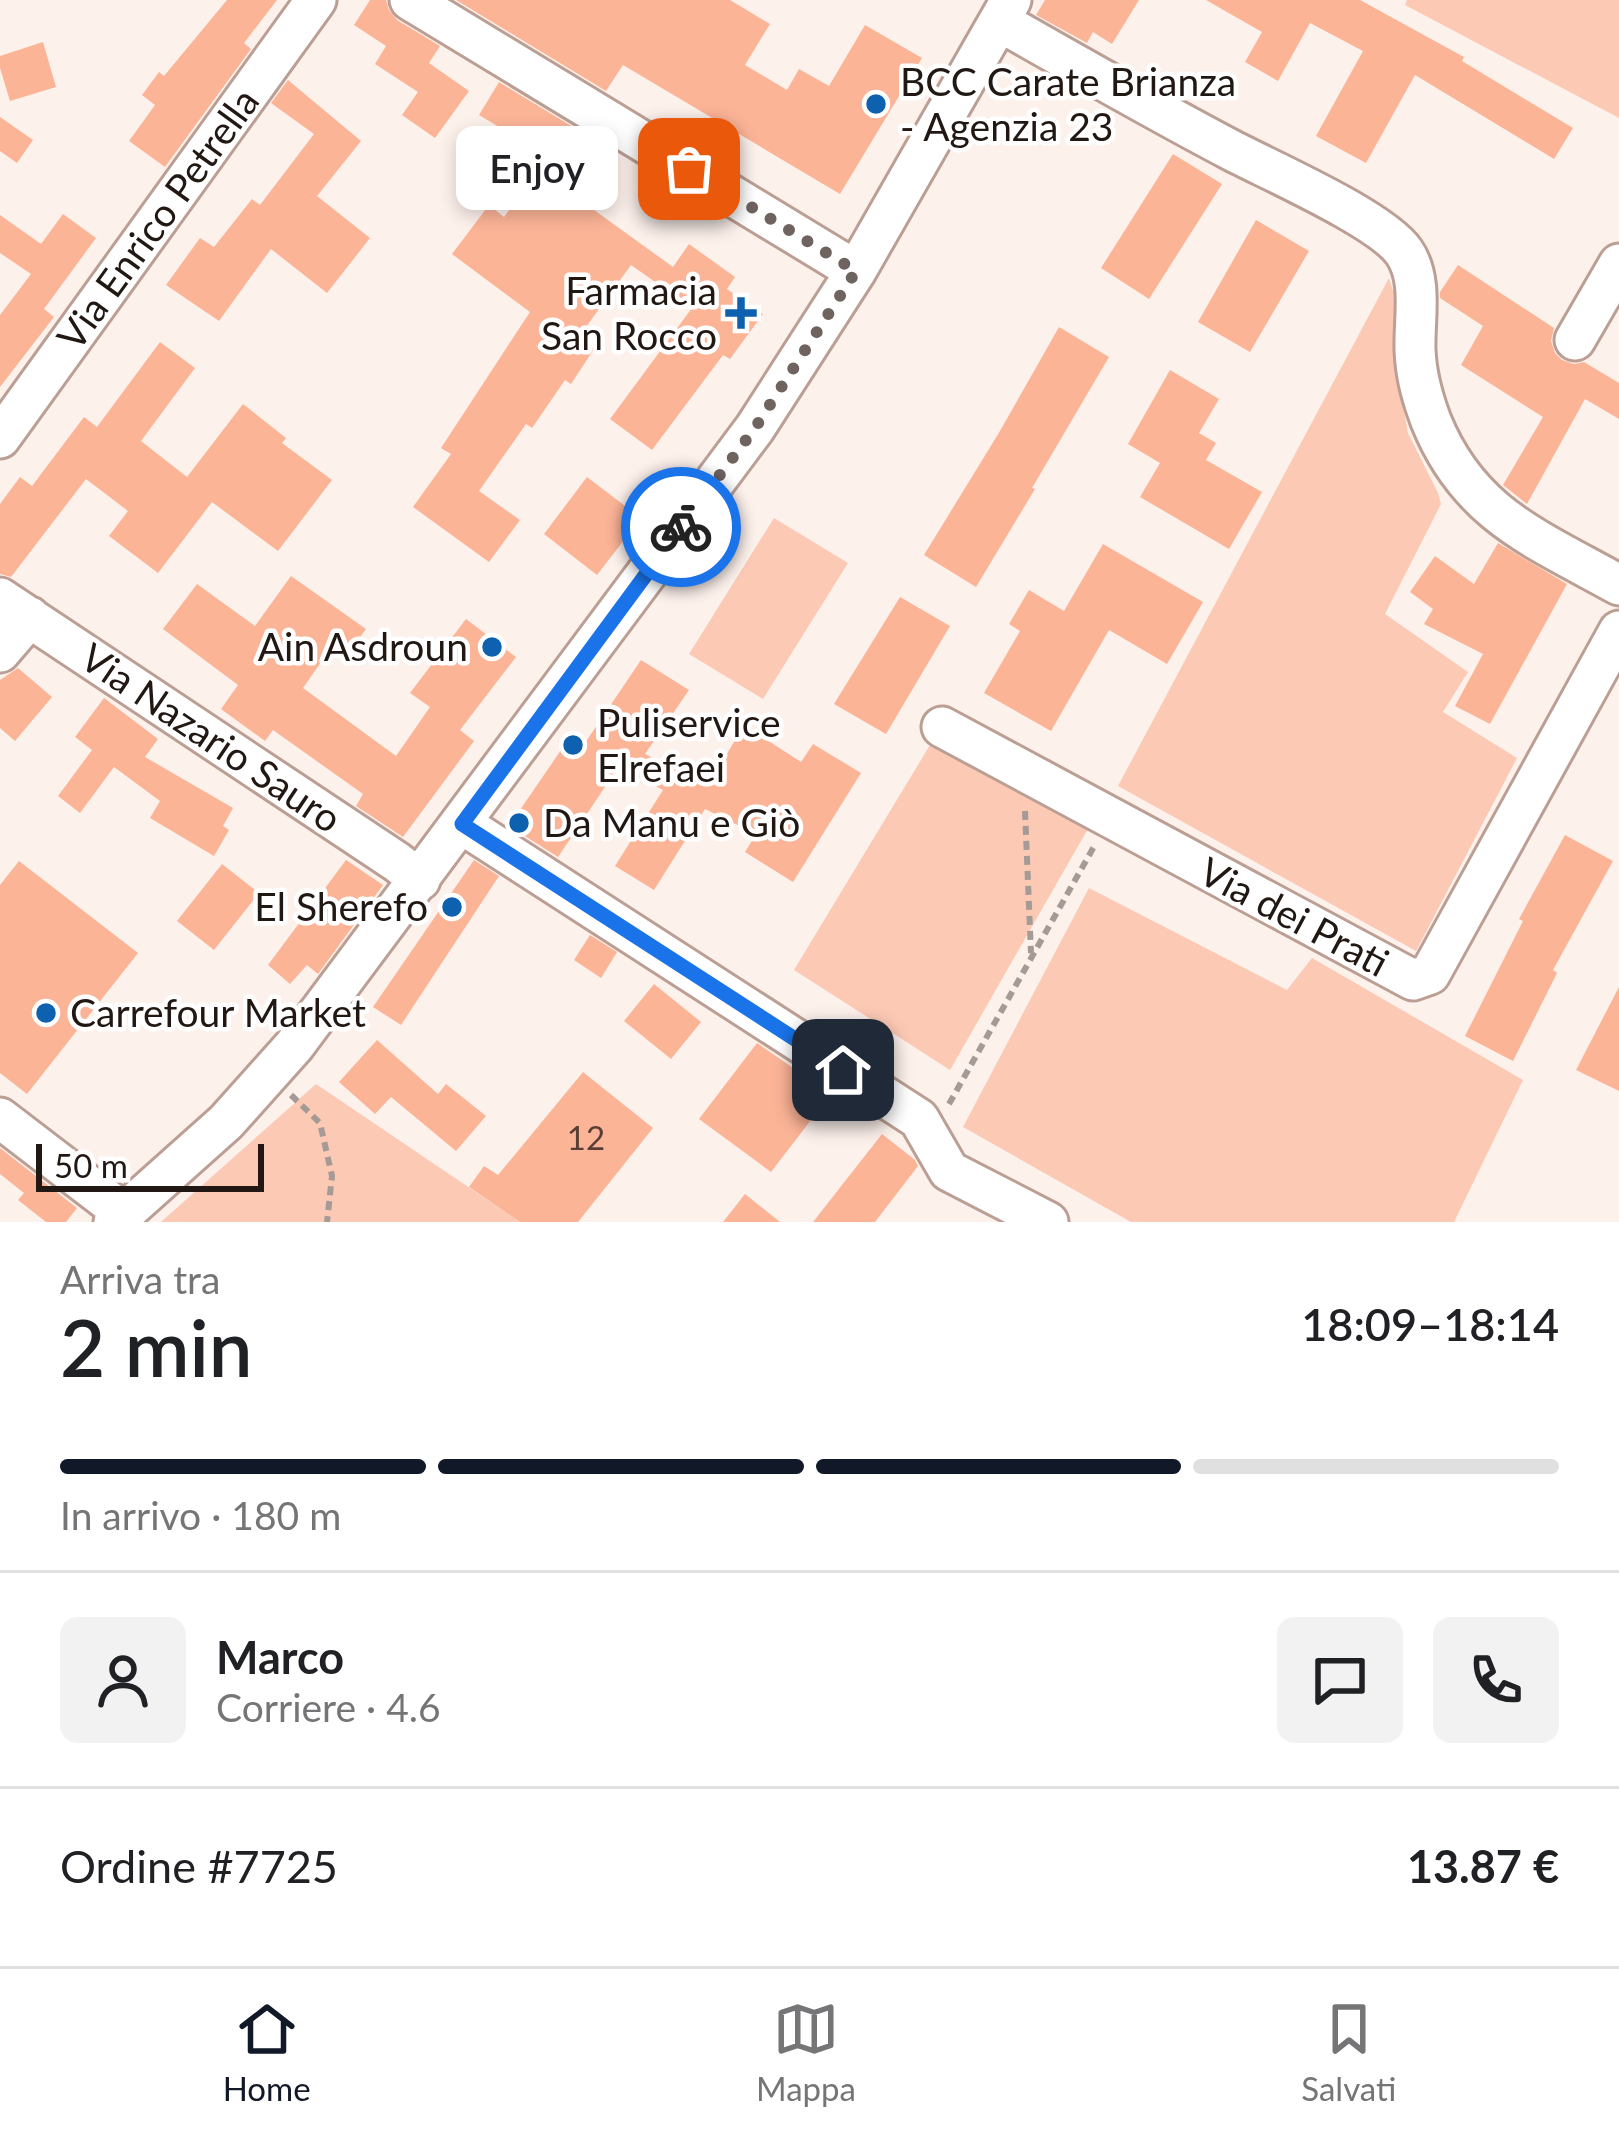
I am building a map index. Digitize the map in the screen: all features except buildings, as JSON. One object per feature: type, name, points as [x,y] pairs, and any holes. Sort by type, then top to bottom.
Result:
[{"type":"street","name":"Via Enrico Petrella","points":[[0,438],[316,0]]},
{"type":"street","points":[[410,0],[856,271]]},
{"type":"street","points":[[0,1118],[119,1218],[226,1122],[270,1074],[755,428],[856,271],[1005,11],[1174,120],[1360,218],[1403,249],[1414,278],[1420,392],[1457,472],[1509,523],[1619,585]]},
{"type":"street","points":[[1575,340],[1619,264]]},
{"type":"street","points":[[0,652],[15,607]]},
{"type":"street","name":"Via Nazario Sauro","points":[[15,607],[420,880]]},
{"type":"street","name":"Via dei Prati","points":[[942,728],[1413,980],[1430,974],[1619,632]]},
{"type":"street","points":[[462,824],[919,1119],[949,1172],[1048,1222]]},
{"type":"path","points":[[1023,773],[1031,957]]},
{"type":"path","points":[[930,1138],[1110,819]]},
{"type":"path","points":[[270,1074],[320,1124],[332,1176],[327,1222]]},
{"type":"shaded area","points":[[1407,0],[1619,0],[1619,118],[1405,5]]},
{"type":"shaded area","points":[[1389,278],[1397,304],[1397,373],[1408,433],[1441,504],[1385,614],[1468,672],[1443,712],[1517,758],[1416,951],[1118,786]]},
{"type":"shaded area","points":[[774,518],[848,563],[763,699],[689,654]]},
{"type":"shaded area","points":[[930,745],[1089,827],[950,1070],[794,970]]},
{"type":"shaded area","points":[[1089,888],[1287,990],[1312,958],[1523,1080],[1454,1222],[1131,1222],[963,1127]]},
{"type":"shaded area","points":[[316,1084],[520,1222],[161,1222]]},
{"type":"way so far","points":[[681,527],[755,428],[856,271],[689,169]]},
{"type":"place","name":"BCC Carate Brianza - Agenzia 23","points":[[876,104]]},
{"type":"place","name":"Enjoy","points":[[689,169]]},
{"type":"place","name":"Farmacia San Rocco","points":[[741,313]]},
{"type":"place","name":"Ain Asdroun","points":[[492,647]]},
{"type":"place","name":"Puliservice Elrefaei","points":[[573,745]]},
{"type":"place","name":"Da Manu e Giò","points":[[519,823]]},
{"type":"place","name":"El Sherefo","points":[[452,907]]},
{"type":"place","name":"Carrefour Market","points":[[46,1013]]},
{"type":"route","points":[[681,527],[462,824],[843,1070]]}]
